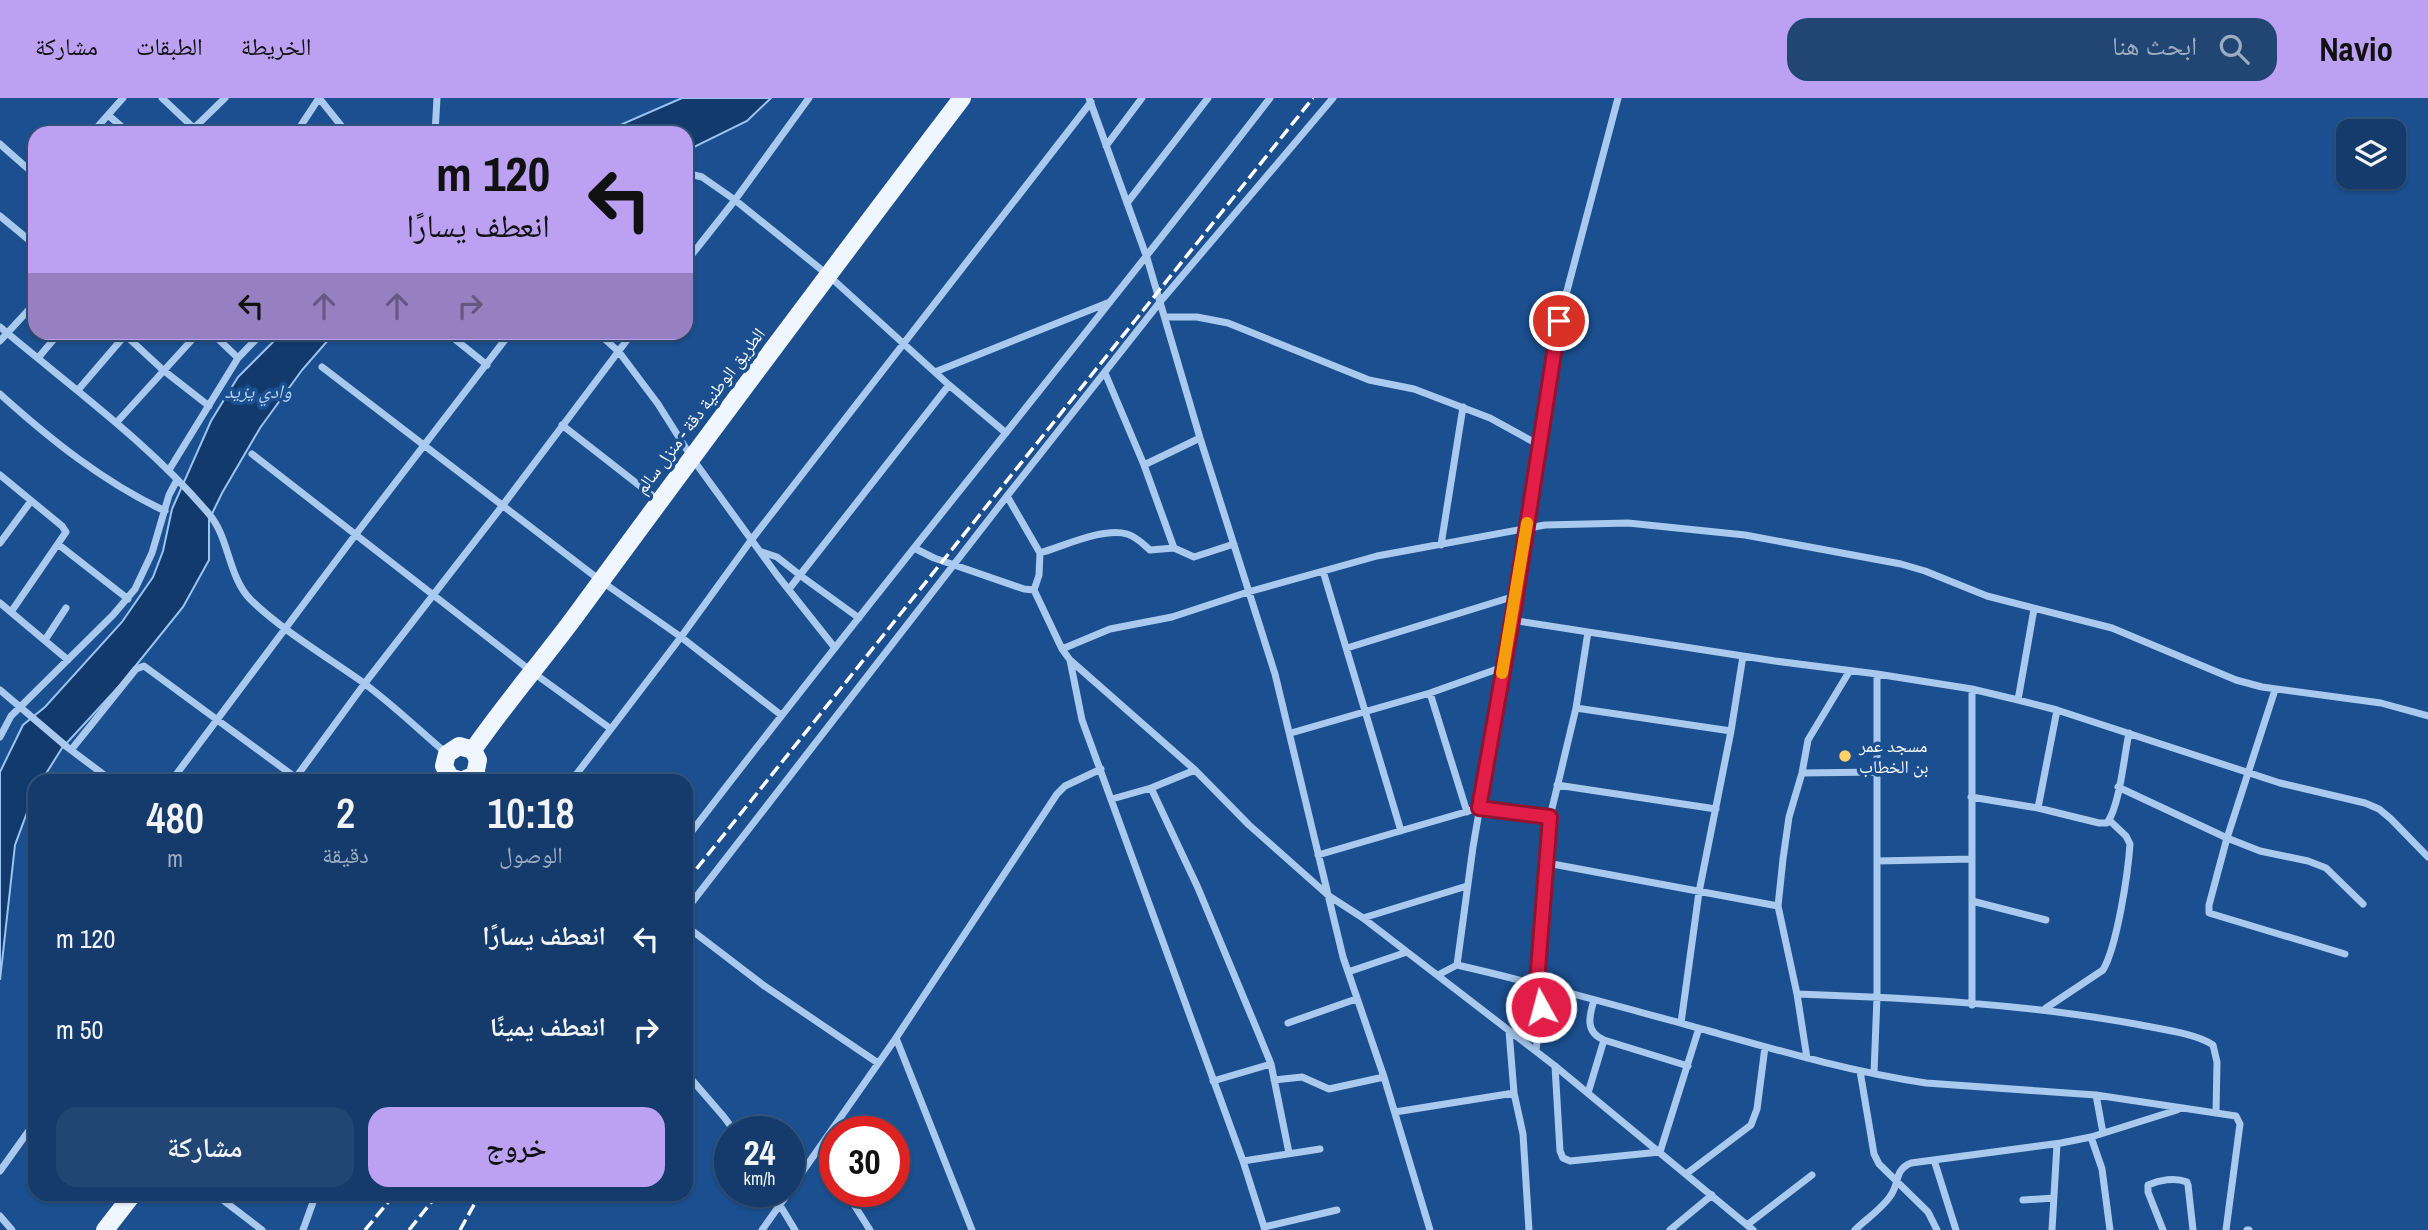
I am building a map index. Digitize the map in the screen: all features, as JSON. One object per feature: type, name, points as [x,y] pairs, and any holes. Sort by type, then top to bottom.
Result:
[{"type":"main road","name":"الطريق الوطنية دقة - منزل سالم","points":[[473,751],[962,98]]},
{"type":"main road","points":[[458,774],[444,766],[447,754],[459,746],[473,751],[478,760],[468,774]]},
{"type":"main road","points":[[105,1230],[128,1201]]},
{"type":"street","points":[[98,126],[123,98]]},
{"type":"street","points":[[162,98],[189,126]]},
{"type":"street","points":[[199,126],[225,98]]},
{"type":"street","points":[[301,126],[319,98],[341,126]]},
{"type":"street","points":[[435,126],[437,98]]},
{"type":"street","points":[[693,253],[809,98]]},
{"type":"street","points":[[1106,146],[1142,98]]},
{"type":"street","points":[[1127,203],[1208,98]]},
{"type":"street","points":[[693,830],[781,715],[1147,258],[1270,98]]},
{"type":"street","points":[[693,901],[1160,302],[1333,98]]},
{"type":"street","points":[[1457,965],[1479,808],[1559,321],[1618,98]]},
{"type":"street","points":[[1090,100],[1147,258],[1200,438],[1275,674],[1348,972],[1384,1077],[1430,1230]]},
{"type":"street","points":[[577,774],[681,638],[752,538],[1090,100]]},
{"type":"street","points":[[108,115],[121,126]]},
{"type":"street","points":[[0,144],[28,169]]},
{"type":"street","points":[[693,175],[702,177],[735,200],[828,275],[1006,433]]},
{"type":"street","points":[[0,216],[28,239]]},
{"type":"street","points":[[935,372],[1112,301]]},
{"type":"street","points":[[0,341],[28,310]]},
{"type":"street","points":[[1165,317],[1197,317],[1228,323],[1369,380],[1414,389],[1463,407],[1490,418],[1539,445]]},
{"type":"street","points":[[0,327],[117,422],[169,470],[211,516],[238,581],[249,598],[286,628],[365,683],[447,754]]},
{"type":"street","points":[[38,358],[53,340]]},
{"type":"street","points":[[78,390],[119,340]]},
{"type":"street","points":[[132,340],[163,370],[209,406]]},
{"type":"street","points":[[117,422],[191,340]]},
{"type":"street","points":[[219,340],[238,358]]},
{"type":"street","points":[[169,470],[238,358],[255,340]]},
{"type":"street","points":[[456,340],[487,365]]},
{"type":"street","points":[[177,774],[505,340]]},
{"type":"street","points":[[606,340],[619,352],[658,404],[692,458],[776,575],[835,648]]},
{"type":"street","points":[[301,774],[365,683],[627,340]]},
{"type":"street","points":[[322,367],[781,715]]},
{"type":"street","points":[[1105,373],[1144,465],[1174,548]]},
{"type":"street","points":[[789,589],[949,385]]},
{"type":"street","points":[[0,394],[33,425],[72,454],[140,499],[164,511]]},
{"type":"street","points":[[1441,545],[1463,407]]},
{"type":"street","points":[[562,425],[659,502]]},
{"type":"street","points":[[1144,465],[1200,438]]},
{"type":"street","points":[[252,454],[531,671],[611,729]]},
{"type":"street","points":[[0,475],[64,528],[65,534],[11,612]]},
{"type":"street","points":[[0,737],[6,724],[19,708],[128,599],[142,577],[169,495],[178,481]]},
{"type":"street","points":[[1007,496],[1040,553],[1039,575],[1034,590],[1070,660],[1195,770],[1249,825],[1329,896],[1363,918],[1536,1051],[1750,1228],[1812,1175]]},
{"type":"street","points":[[0,543],[31,501]]},
{"type":"street","points":[[1062,649],[1110,629],[1172,617],[1248,592],[1377,556],[1545,526],[1628,523],[1745,535],[1901,564],[1987,596],[2112,628],[2236,680],[2274,690],[2336,695],[2381,703],[2428,716]]},
{"type":"street","points":[[1040,553],[1110,533],[1127,534],[1141,541],[1150,550],[1174,548],[1198,557],[1234,544]]},
{"type":"street","points":[[59,545],[128,599]]},
{"type":"street","points":[[916,549],[954,565],[1034,590]]},
{"type":"street","points":[[762,552],[777,557],[859,618]]},
{"type":"street","points":[[1323,571],[1401,831]]},
{"type":"street","points":[[1347,648],[1515,596]]},
{"type":"street","points":[[0,603],[68,660]]},
{"type":"street","points":[[45,640],[66,608]]},
{"type":"street","points":[[2018,700],[2034,609]]},
{"type":"street","points":[[1511,620],[1972,689],[2057,710],[2280,783],[2365,803],[2379,809],[2428,857]]},
{"type":"street","points":[[1536,1051],[1550,817],[1576,708],[1588,632]]},
{"type":"street","points":[[1681,1023],[1699,892],[1743,656]]},
{"type":"street","points":[[1070,660],[1082,720],[1265,1228],[1337,1210]]},
{"type":"street","points":[[69,749],[136,669],[141,667],[156,673],[289,774]]},
{"type":"street","points":[[1291,733],[1430,693],[1503,667]]},
{"type":"street","points":[[1807,1058],[1797,994],[1778,906],[1789,817],[1808,740],[1849,672]]},
{"type":"street","points":[[1874,1073],[1877,997],[1877,674]]},
{"type":"street","points":[[1972,689],[1972,1005]]},
{"type":"street","points":[[0,690],[103,774]]},
{"type":"street","points":[[2274,690],[2227,838],[2209,913],[2345,954]]},
{"type":"street","points":[[1430,693],[1466,812]]},
{"type":"street","points":[[1576,708],[1731,731]]},
{"type":"street","points":[[2038,808],[2057,710]]},
{"type":"street","points":[[1971,797],[2107,823],[2119,787],[2129,733]]},
{"type":"street","points":[[805,1168],[896,1038],[1057,794],[1065,786],[1101,769]]},
{"type":"street","points":[[1112,799],[1151,788],[1195,770]]},
{"type":"street","points":[[1802,773],[1877,772]]},
{"type":"street","points":[[1557,785],[1716,809]]},
{"type":"street","points":[[2119,787],[2260,851],[2308,861],[2326,868],[2363,904]]},
{"type":"street","points":[[1151,788],[1198,888],[1271,1064],[1289,1153]]},
{"type":"street","points":[[1318,855],[1479,808],[1550,817]]},
{"type":"street","points":[[2045,1009],[2103,970],[2107,963],[2117,923],[2130,844],[2126,836],[2109,820]]},
{"type":"street","points":[[1877,860],[1972,859]]},
{"type":"street","points":[[1547,863],[1778,906]]},
{"type":"street","points":[[1363,918],[1467,886]]},
{"type":"street","points":[[1972,901],[2046,920]]},
{"type":"street","points":[[693,931],[763,985],[878,1063]]},
{"type":"street","points":[[1348,972],[1407,952]]},
{"type":"street","points":[[1438,975],[1457,965],[1540,984],[1807,1058],[1926,1083],[2096,1095],[2236,1116],[2240,1124],[2226,1230]]},
{"type":"street","points":[[1797,994],[2045,1009],[2143,1026],[2209,1042],[2216,1055],[2216,1113]]},
{"type":"street","points":[[1288,1023],[1356,999]]},
{"type":"street","points":[[1594,1000],[1589,1020],[1594,1035],[1688,1066]]},
{"type":"street","points":[[1660,1152],[1699,1028]]},
{"type":"street","points":[[1509,1031],[1514,1093],[1523,1134],[1528,1230]]},
{"type":"street","points":[[896,1038],[972,1230]]},
{"type":"street","points":[[1588,1093],[1604,1040]]},
{"type":"street","points":[[1686,1174],[1751,1125],[1757,1109],[1765,1047]]},
{"type":"street","points":[[1213,1081],[1271,1064]]},
{"type":"street","points":[[1555,1066],[1560,1151],[1563,1158],[1570,1161],[1660,1152]]},
{"type":"street","points":[[1860,1071],[1874,1154],[1880,1164],[1928,1212],[1937,1230]]},
{"type":"street","points":[[1274,1080],[1302,1077],[1329,1089],[1384,1077]]},
{"type":"street","points":[[693,1081],[723,1116]]},
{"type":"street","points":[[1395,1112],[1514,1093]]},
{"type":"street","points":[[2096,1095],[2103,1133]]},
{"type":"street","points":[[1855,1230],[1892,1194],[1902,1166],[2057,1144],[2091,1137],[2181,1109]]},
{"type":"street","points":[[0,1171],[28,1132]]},
{"type":"street","points":[[2091,1137],[2102,1169],[2110,1230]]},
{"type":"street","points":[[2052,1230],[2057,1144]]},
{"type":"street","points":[[1243,1161],[1320,1149]]},
{"type":"street","points":[[1934,1160],[1956,1230]]},
{"type":"street","points":[[2163,1230],[2148,1192],[2148,1185],[2180,1180],[2188,1185],[2193,1230]]},
{"type":"street","points":[[1670,1230],[1712,1195]]},
{"type":"street","points":[[2023,1200],[2054,1198]]},
{"type":"street","points":[[224,1201],[262,1230]]},
{"type":"street","points":[[303,1230],[313,1201]]},
{"type":"street","points":[[762,1230],[779,1207]]},
{"type":"street","points":[[781,1207],[795,1230]]},
{"type":"street","points":[[855,1207],[870,1230]]},
{"type":"street","points":[[0,1216],[12,1230]]},
{"type":"water","points":[[682,98],[771,98],[747,121],[693,148],[693,126],[620,125]]},
{"type":"water","name":"وادي يزيد","points":[[275,340],[328,340],[302,370],[260,428],[222,493],[209,520],[209,560],[183,607],[121,684],[62,748],[46,774],[28,774],[28,810],[15,845],[0,980],[0,772],[23,725],[45,707],[122,622],[153,577],[163,551],[172,509],[211,421],[238,377]]},
{"type":"railway","points":[[693,873],[1313,98]]},
{"type":"railway","points":[[365,1230],[389,1201]]},
{"type":"railway","points":[[409,1230],[432,1201]]},
{"type":"railway","points":[[460,1230],[476,1201]]},
{"type":"slow traffic","points":[[1502,673],[1527,523]]},
{"type":"place","name":"مسجد عمر بن الخطاب","points":[[1845,756]]},
{"type":"route","points":[[1541,1007],[1544,985],[1537,983],[1550,817],[1479,808],[1514,609],[1559,321]]}]
